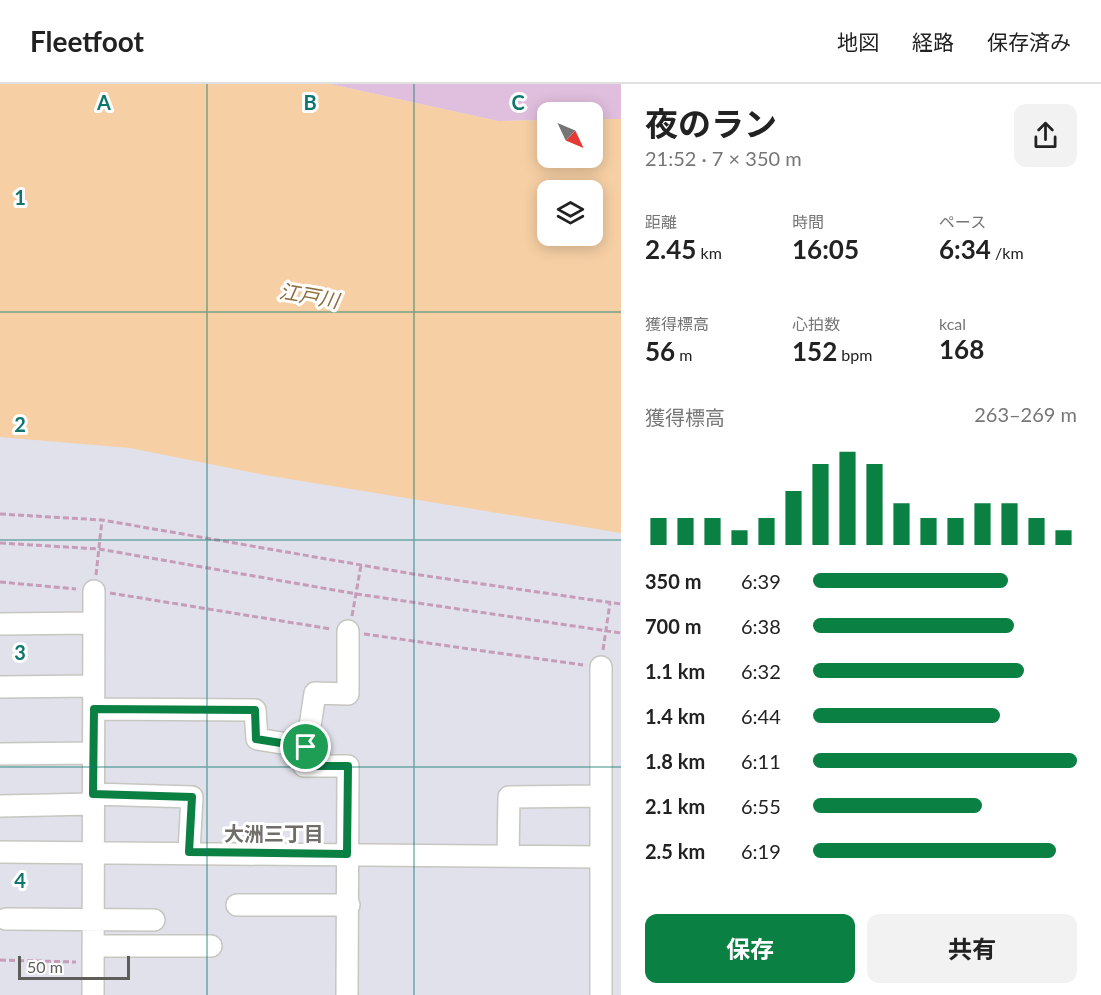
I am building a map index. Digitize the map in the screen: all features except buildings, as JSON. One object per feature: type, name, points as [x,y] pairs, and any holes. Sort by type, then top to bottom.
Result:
[{"type":"street","points":[[93,995],[94,591]]},
{"type":"street","points":[[0,624],[93,623]]},
{"type":"street","points":[[347,995],[348,766],[304,766],[315,693],[348,694],[348,631]]},
{"type":"street","points":[[601,667],[601,995]]},
{"type":"street","points":[[0,687],[93,686]]},
{"type":"street","points":[[94,709],[255,710],[256,739],[306,747]]},
{"type":"street","points":[[0,754],[93,753]]},
{"type":"street","points":[[508,856],[509,797],[600,795]]},
{"type":"street","points":[[0,806],[93,799],[192,797],[189,852]]},
{"type":"street","points":[[0,852],[601,857]]},
{"type":"street","points":[[237,905],[349,905]]},
{"type":"street","points":[[6,919],[154,920]]},
{"type":"street","points":[[94,954],[211,946]]},
{"type":"path","points":[[0,514],[102,520],[361,565],[621,604]]},
{"type":"path","points":[[94,591],[102,520]]},
{"type":"path","points":[[0,543],[99,549],[357,594],[621,633]]},
{"type":"path","points":[[348,631],[361,565]]},
{"type":"path","points":[[0,582],[142,596],[276,621],[601,667],[610,603]]},
{"type":"path","points":[[0,960],[94,954]]},
{"type":"shaded area","points":[[330,84],[621,84],[621,119],[603,119],[603,102],[537,102],[537,120],[498,121]]},
{"type":"water","name":"江戸川","points":[[0,84],[330,84],[498,121],[537,120],[537,168],[603,168],[603,119],[621,119],[621,533],[265,475],[130,448],[0,437]]},
{"type":"district","name":"大洲三丁目","points":[[274,834]]},
{"type":"route","points":[[94,709],[255,710],[256,739],[306,747],[304,766],[348,766],[347,854],[189,852],[192,797],[93,794],[94,709]]}]
